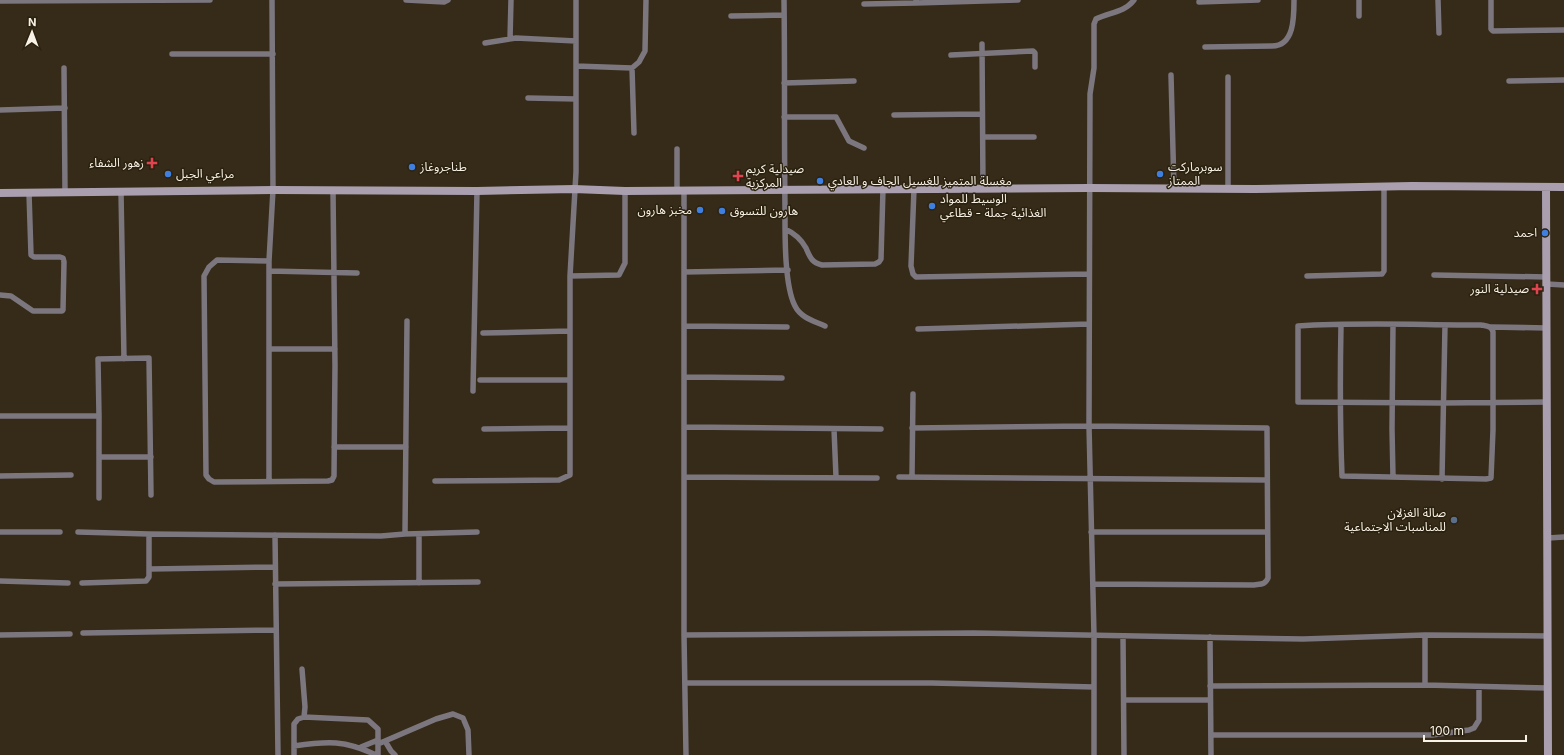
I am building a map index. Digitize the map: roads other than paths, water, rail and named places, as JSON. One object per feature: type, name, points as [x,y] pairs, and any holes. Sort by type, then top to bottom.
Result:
[{"type":"street","points":[[0,2],[210,0]]},
{"type":"street","points":[[269,480],[270,261],[273,190],[272,0]]},
{"type":"street","points":[[406,0],[444,2],[448,0]]},
{"type":"street","points":[[510,39],[511,0]]},
{"type":"street","points":[[435,482],[559,480],[570,475],[570,276],[576,172],[576,0]]},
{"type":"street","points":[[576,66],[632,68],[639,62],[645,50],[646,0]]},
{"type":"street","points":[[784,0],[785,228],[790,290],[799,313],[806,318],[825,326]]},
{"type":"street","points":[[864,4],[916,1],[1018,0]]},
{"type":"street","points":[[1094,755],[1094,635],[1089,426],[1089,188],[1090,104],[1091,84],[1094,68],[1094,24],[1096,19],[1119,12],[1128,7],[1134,0]]},
{"type":"street","points":[[1199,2],[1258,0]]},
{"type":"street","points":[[1205,46],[1278,46],[1283,44],[1288,38],[1291,28],[1294,0]]},
{"type":"street","points":[[1359,0],[1359,16]]},
{"type":"street","points":[[1438,0],[1439,33]]},
{"type":"street","points":[[1491,0],[1491,29],[1493,31],[1564,30]]},
{"type":"street","points":[[731,16],[784,15]]},
{"type":"street","points":[[485,43],[510,39],[576,41]]},
{"type":"street","points":[[982,44],[983,189]]},
{"type":"street","points":[[951,55],[1033,51],[1035,53],[1035,67]]},
{"type":"street","points":[[172,54],[272,54]]},
{"type":"street","points":[[64,68],[66,192]]},
{"type":"street","points":[[632,68],[634,133]]},
{"type":"street","points":[[1171,75],[1174,189]]},
{"type":"street","points":[[1228,78],[1228,189]]},
{"type":"street","points":[[1510,81],[1564,80]]},
{"type":"street","points":[[784,83],[854,81]]},
{"type":"street","points":[[528,98],[576,99]]},
{"type":"street","points":[[0,110],[65,108]]},
{"type":"street","points":[[894,115],[982,114]]},
{"type":"street","points":[[784,117],[836,117],[849,141],[864,148]]},
{"type":"street","points":[[982,137],[1034,137]]},
{"type":"street","points":[[677,149],[681,190],[684,272],[684,634],[686,755]]},
{"type":"street","points":[[1546,186],[1548,755]]},
{"type":"street","points":[[0,193],[273,190],[476,191],[574,189],[625,191],[1089,188],[1228,189],[1564,186]]},
{"type":"street","points":[[1307,276],[1382,274],[1384,271],[1384,187]]},
{"type":"street","points":[[785,228],[795,233],[806,248],[809,256],[818,264],[875,264],[881,259],[883,189]]},
{"type":"street","points":[[914,189],[911,266],[913,274],[916,277],[1089,274]]},
{"type":"street","points":[[270,261],[217,260],[209,266],[204,276],[206,475],[214,482],[269,480],[328,481],[332,480],[334,476],[335,348],[333,190]]},
{"type":"street","points":[[473,391],[476,191]]},
{"type":"street","points":[[570,276],[619,275],[625,263],[625,191]]},
{"type":"street","points":[[121,192],[124,359]]},
{"type":"street","points":[[0,295],[11,296],[33,311],[64,310],[63,258],[34,257],[31,255],[29,193]]},
{"type":"street","points":[[684,272],[788,270]]},
{"type":"street","points":[[270,271],[357,273]]},
{"type":"street","points":[[1434,275],[1547,280],[1564,285]]},
{"type":"street","points":[[405,534],[408,321]]},
{"type":"street","points":[[918,329],[1089,324]]},
{"type":"street","points":[[1341,325],[1340,402],[1342,476],[1442,479],[1491,478],[1493,332],[1491,327]]},
{"type":"street","points":[[1393,325],[1393,477]]},
{"type":"street","points":[[1442,479],[1445,325]]},
{"type":"street","points":[[1547,328],[1491,327],[1481,325],[1298,326],[1298,402],[1547,402]]},
{"type":"street","points":[[684,326],[787,327]]},
{"type":"street","points":[[484,333],[570,331]]},
{"type":"street","points":[[270,348],[335,348]]},
{"type":"street","points":[[99,498],[100,416],[98,359],[148,358],[151,495]]},
{"type":"street","points":[[684,377],[782,378]]},
{"type":"street","points":[[480,380],[570,380]]},
{"type":"street","points":[[912,476],[913,394]]},
{"type":"street","points":[[0,416],[100,416]]},
{"type":"street","points":[[912,428],[1089,426],[1267,428],[1268,578],[1263,584],[1093,584]]},
{"type":"street","points":[[684,427],[881,429]]},
{"type":"street","points":[[484,429],[570,428]]},
{"type":"street","points":[[834,429],[836,477]]},
{"type":"street","points":[[334,447],[406,447]]},
{"type":"street","points":[[99,458],[151,457]]},
{"type":"street","points":[[0,476],[71,475]]},
{"type":"street","points":[[684,477],[876,478]]},
{"type":"street","points":[[899,477],[1267,480]]},
{"type":"street","points":[[0,532],[60,532]]},
{"type":"street","points":[[78,532],[381,536],[477,532]]},
{"type":"street","points":[[1091,532],[1267,532]]},
{"type":"street","points":[[82,583],[146,581],[149,577],[150,570],[149,534]]},
{"type":"street","points":[[419,534],[419,582]]},
{"type":"street","points":[[275,535],[278,755]]},
{"type":"street","points":[[1548,538],[1564,537]]},
{"type":"street","points":[[150,570],[275,567]]},
{"type":"street","points":[[0,581],[68,583]]},
{"type":"street","points":[[275,584],[478,582]]},
{"type":"street","points":[[82,633],[276,630]]},
{"type":"street","points":[[684,634],[905,632],[1303,639],[1425,634],[1548,636]]},
{"type":"street","points":[[0,635],[70,634]]},
{"type":"street","points":[[1425,634],[1425,685]]},
{"type":"street","points":[[1123,636],[1124,755]]},
{"type":"street","points":[[1210,637],[1211,755]]},
{"type":"street","points":[[302,669],[305,707],[304,717]]},
{"type":"street","points":[[685,683],[932,682],[1094,687]]},
{"type":"street","points":[[1210,686],[1425,685],[1479,688],[1548,688]]},
{"type":"street","points":[[1211,735],[1393,736],[1448,734],[1469,730],[1474,728],[1477,724],[1479,720],[1479,688]]},
{"type":"street","points":[[1124,700],[1210,700]]},
{"type":"street","points":[[361,748],[385,741],[436,719],[453,714],[463,718],[468,730],[469,755]]},
{"type":"street","points":[[294,746],[315,743],[342,743],[361,748],[377,755],[378,729],[368,720],[304,717],[298,719],[294,724],[294,746],[294,755]]},
{"type":"street","points":[[385,741],[395,755]]},
{"type":"place","name":"زهور الشفاء","points":[[152,163]]},
{"type":"place","name":"طناجروغاز","points":[[412,167]]},
{"type":"place","name":"مراعي الجبل","points":[[168,174]]},
{"type":"place","name":"سوبرماركت الممتاز","points":[[1160,174]]},
{"type":"place","name":"صيدلية كريم المركزية","points":[[738,176]]},
{"type":"place","name":"مغسلة المتميز للغسيل الجاف و العادي","points":[[820,181]]},
{"type":"place","name":"الوسيط للمواد الغذائية جملة - قطاعي","points":[[932,206]]},
{"type":"place","name":"مخبز هارون","points":[[700,210]]},
{"type":"place","name":"هارون للتسوق","points":[[722,211]]},
{"type":"place","name":"احمد","points":[[1545,233]]},
{"type":"place","name":"صيدلية النور","points":[[1537,289]]},
{"type":"place","name":"صالة الغزلان للمناسبات الاجتماعية","points":[[1454,520]]}]
